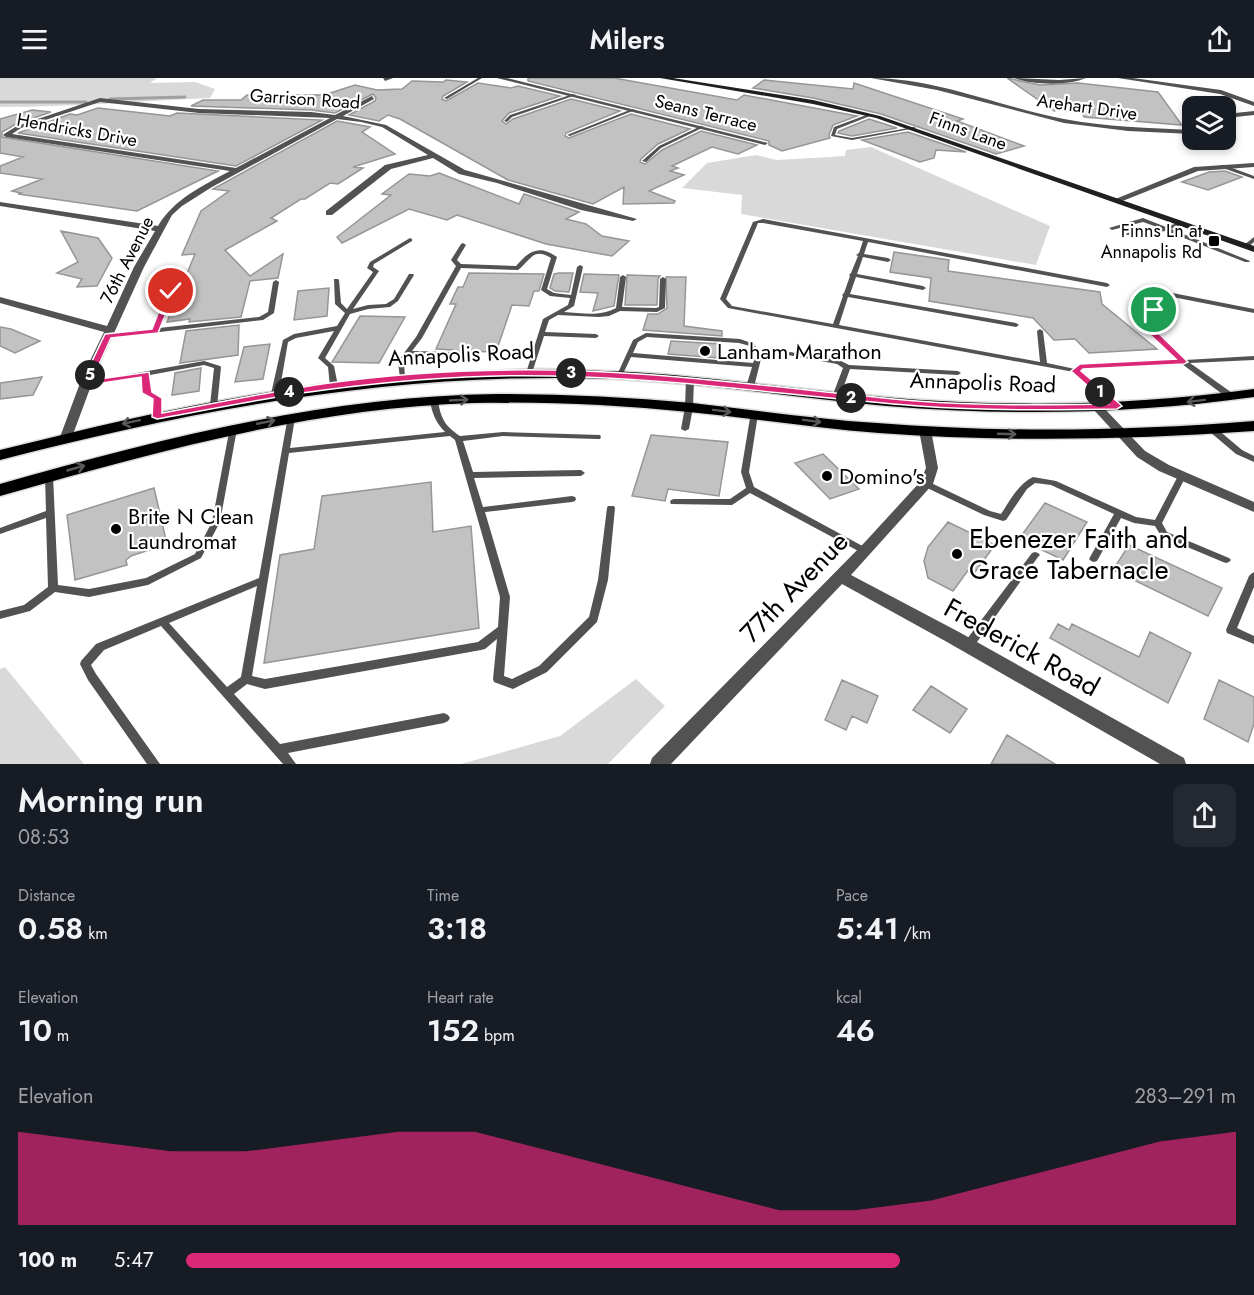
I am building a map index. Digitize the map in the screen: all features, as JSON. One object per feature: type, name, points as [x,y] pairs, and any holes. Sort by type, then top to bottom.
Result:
[{"type":"main road","name":"Annapolis Road","points":[[0,453],[214,405],[274,394],[402,378],[529,373],[620,375],[920,404],[1096,407],[1232,397],[1254,393]]},
{"type":"main road","name":"Annapolis Road","points":[[0,490],[147,449],[233,429],[357,408],[434,401],[593,400],[689,407],[832,424],[1030,435],[1120,435],[1254,426]]},
{"type":"street","name":"Seans Terrace","points":[[500,78],[765,143]]},
{"type":"street","name":"Finns Lane","points":[[663,78],[813,102],[914,128],[1250,248]]},
{"type":"street","name":"Arehart Drive","points":[[874,78],[937,88],[1064,121],[1121,128],[1182,131]]},
{"type":"street","points":[[1017,78],[1052,82],[1070,82],[1083,78]]},
{"type":"street","points":[[1121,78],[1221,92],[1254,104]]},
{"type":"street","name":"76th Avenue","points":[[66,437],[86,384],[159,229],[179,204],[237,170],[372,98]]},
{"type":"street","name":"Garrison Road","points":[[100,100],[199,111],[338,117],[384,126],[462,172],[499,181],[584,208],[633,219]]},
{"type":"street","name":"Hendricks Drive","points":[[100,100],[19,127],[6,135],[237,170]]},
{"type":"street","points":[[1236,115],[1254,113]]},
{"type":"street","points":[[329,213],[388,167],[432,156]]},
{"type":"street","points":[[1117,200],[1197,169],[1220,165],[1254,165]]},
{"type":"street","points":[[0,204],[159,229]]},
{"type":"street","points":[[0,300],[109,333]]},
{"type":"street","points":[[1096,407],[1120,435],[1141,454],[1182,476],[1254,507]]},
{"type":"street","points":[[925,430],[932,468],[926,484]]},
{"type":"street","name":"77th Avenue","points":[[658,764],[926,484]]},
{"type":"street","name":"Frederick Road","points":[[840,576],[1177,764]]},
{"type":"lane","points":[[446,98],[480,78]]},
{"type":"lane","points":[[506,121],[511,116],[574,95]]},
{"type":"lane","points":[[568,135],[633,110]]},
{"type":"lane","points":[[869,115],[835,128],[833,136],[852,139],[914,128]]},
{"type":"lane","points":[[644,161],[660,147],[702,127]]},
{"type":"lane","points":[[1220,165],[1254,178]]},
{"type":"lane","points":[[1141,220],[1138,216],[1148,211]]},
{"type":"lane","points":[[1112,228],[1141,220],[1247,261]]},
{"type":"lane","points":[[1107,285],[763,221],[756,222],[723,299],[729,307],[1076,371],[1117,406]]},
{"type":"lane","points":[[1129,234],[1167,229],[1182,223]]},
{"type":"lane","points":[[1250,248],[1254,239]]},
{"type":"lane","points":[[334,386],[331,366],[321,358],[376,271],[370,268],[372,263],[410,240]]},
{"type":"lane","points":[[835,326],[866,241]]},
{"type":"lane","points":[[462,245],[454,260],[459,266],[518,268],[525,256],[534,252],[548,253],[554,257],[544,290],[552,295],[573,297]]},
{"type":"lane","points":[[859,255],[888,260]]},
{"type":"lane","points":[[402,378],[401,361],[418,338],[459,266]]},
{"type":"lane","points":[[529,373],[546,319],[572,306],[580,267]]},
{"type":"lane","points":[[348,313],[368,307],[388,306],[396,300],[411,275]]},
{"type":"lane","points":[[852,275],[923,288]]},
{"type":"lane","points":[[619,309],[623,277]]},
{"type":"lane","points":[[559,314],[607,315],[619,309],[657,310],[662,308],[663,279]]},
{"type":"lane","points":[[336,280],[338,304],[348,313]]},
{"type":"lane","points":[[109,333],[155,331],[261,319],[272,313],[276,282]]},
{"type":"lane","points":[[1232,397],[1184,362],[1148,328],[1147,321],[1154,310],[1142,289],[1254,311]]},
{"type":"lane","points":[[155,331],[171,291]]},
{"type":"lane","points":[[846,295],[1016,325]]},
{"type":"lane","points":[[274,394],[285,341],[294,336],[339,328]]},
{"type":"lane","points":[[1040,331],[1044,364]]},
{"type":"lane","points":[[541,334],[596,336]]},
{"type":"lane","points":[[620,375],[635,340],[646,334],[740,341],[752,345],[759,355],[750,387]]},
{"type":"lane","points":[[407,353],[454,354]]},
{"type":"lane","points":[[790,354],[839,362],[847,367],[958,373]]},
{"type":"lane","points":[[628,355],[756,365]]},
{"type":"lane","points":[[1076,371],[1080,367],[1254,358]]},
{"type":"lane","points":[[86,384],[204,363],[218,367],[214,405]]},
{"type":"lane","points":[[836,397],[847,367]]},
{"type":"lane","points":[[146,374],[147,393],[158,398],[157,417]]},
{"type":"lane","points":[[685,429],[690,380]]},
{"type":"lane","points":[[434,401],[437,420],[455,436],[480,510],[505,597],[498,679],[513,684],[543,669],[594,619],[603,580],[611,508]]},
{"type":"lane","points":[[754,414],[745,472],[750,489],[865,550]]},
{"type":"lane","points":[[227,693],[246,679],[291,418]]},
{"type":"lane","points":[[0,615],[27,608],[53,588],[89,593],[148,581],[198,556],[216,522],[233,429]]},
{"type":"lane","points":[[1213,430],[1239,452],[1254,459]]},
{"type":"lane","points":[[285,452],[455,436],[502,434],[597,437]]},
{"type":"lane","points":[[469,475],[580,473]]},
{"type":"lane","points":[[49,476],[53,588]]},
{"type":"lane","points":[[1158,523],[1182,476]]},
{"type":"lane","points":[[926,484],[987,513],[1003,518],[1024,487],[1033,480],[1053,483],[1134,520],[1158,523]]},
{"type":"lane","points":[[674,502],[732,502],[750,489]]},
{"type":"lane","points":[[480,510],[572,499]]},
{"type":"lane","points":[[0,531],[50,513]]},
{"type":"lane","points":[[1094,559],[1119,513]]},
{"type":"lane","points":[[1158,523],[1164,534],[1226,560]]},
{"type":"lane","points":[[968,646],[1035,555]]},
{"type":"lane","points":[[1254,576],[1231,630],[1254,640]]},
{"type":"lane","points":[[154,764],[85,664],[100,647],[263,580]]},
{"type":"lane","points":[[162,621],[290,764]]},
{"type":"lane","points":[[246,679],[265,684],[481,646],[503,629]]},
{"type":"lane","points":[[278,750],[444,718]]},
{"type":"shaded area","points":[[0,78],[157,78],[150,83],[195,82],[215,89],[210,98],[0,107]]},
{"type":"shaded area","points":[[871,147],[1050,226],[1036,265],[741,214],[742,195],[682,188],[707,163],[756,155],[777,160],[845,156],[846,150]]},
{"type":"shaded area","points":[[5,667],[84,764],[0,764],[0,669]]},
{"type":"shaded area","points":[[636,679],[665,706],[608,764],[461,764],[560,736]]},
{"type":"building","points":[[528,78],[614,78],[737,100],[744,95],[857,116],[833,125],[830,138],[782,151],[769,145],[769,141],[528,81]]},
{"type":"building","points":[[1007,78],[1040,85],[1078,83],[1158,92],[1182,125],[1084,117],[1079,105],[1054,111]]},
{"type":"building","points":[[446,80],[467,82],[443,96],[442,99],[446,101],[478,83],[511,88],[518,86],[560,96],[509,113],[502,121],[506,124],[513,119],[571,99],[620,111],[566,133],[565,136],[569,138],[631,114],[690,129],[658,144],[641,159],[640,162],[645,164],[662,150],[701,131],[757,145],[738,154],[712,147],[672,166],[678,168],[670,171],[684,175],[649,191],[675,201],[674,203],[623,204],[624,187],[593,204],[508,180],[400,119],[388,115],[379,121],[349,115],[375,101],[373,94],[335,113],[311,110],[191,106],[203,100],[241,100],[247,95],[324,95],[355,85],[377,90],[402,89],[412,81],[443,82]]},
{"type":"building","points":[[764,80],[853,89],[854,83],[963,119],[957,121],[1024,146],[996,154],[881,114],[813,98],[753,88]]},
{"type":"building","points":[[98,108],[170,116],[177,113],[322,120],[236,166],[18,133],[70,114],[77,115]]},
{"type":"building","points":[[32,110],[51,112],[16,124],[2,132],[2,137],[218,171],[137,211],[18,194],[21,193],[12,191],[42,179],[0,173],[0,166],[23,157],[0,153],[0,119]]},
{"type":"building","points":[[869,119],[897,128],[852,136],[838,133],[839,131]]},
{"type":"building","points":[[337,121],[370,127],[362,132],[395,154],[353,167],[363,168],[338,184],[330,183],[305,199],[301,199],[271,218],[277,221],[225,250],[250,276],[283,254],[278,278],[250,281],[241,317],[167,322],[195,254],[182,255],[201,211],[229,191],[213,189]]},
{"type":"building","points":[[908,132],[966,152],[936,150],[934,158],[920,162],[862,140]]},
{"type":"building","points":[[1225,171],[1242,177],[1208,190],[1182,182],[1209,172]]},
{"type":"building","points":[[439,173],[519,204],[524,194],[579,212],[566,219],[586,224],[602,236],[629,241],[612,256],[546,244],[457,215],[447,220],[409,209],[342,243],[337,237],[391,195],[382,194],[409,174],[430,176]]},
{"type":"building","points":[[61,231],[98,238],[112,258],[97,286],[77,287],[82,279],[57,273],[78,262]]},
{"type":"building","points":[[894,252],[949,260],[948,271],[1100,292],[1102,304],[1157,349],[1089,353],[1075,339],[1054,340],[1033,318],[929,301],[931,278],[890,272]]},
{"type":"building","points":[[469,273],[544,274],[539,291],[534,291],[529,306],[512,305],[496,352],[460,351],[459,353],[454,350],[436,349],[456,304],[450,304],[458,287],[463,287]]},
{"type":"building","points":[[573,273],[569,292],[555,291],[550,288],[554,274]]},
{"type":"building","points":[[584,274],[619,275],[614,306],[593,311],[598,293],[580,292]]},
{"type":"building","points":[[627,275],[660,276],[657,305],[625,305]]},
{"type":"building","points":[[666,277],[686,277],[684,326],[722,331],[722,336],[643,330],[648,314],[658,314],[667,308]]},
{"type":"building","points":[[329,288],[327,316],[294,320],[298,291]]},
{"type":"building","points":[[360,316],[405,317],[379,363],[332,362]]},
{"type":"building","points":[[239,325],[238,355],[180,363],[186,331]]},
{"type":"building","points":[[0,327],[40,341],[15,353],[0,346]]},
{"type":"building","name":"Lanham Marathon","points":[[671,341],[721,344],[719,358],[668,354]]},
{"type":"building","points":[[270,344],[263,379],[235,382],[244,347]]},
{"type":"building","points":[[201,368],[199,391],[172,395],[175,373]]},
{"type":"building","points":[[42,377],[33,395],[0,399],[0,383]]},
{"type":"building","points":[[651,435],[728,442],[719,496],[668,489],[665,501],[632,496]]},
{"type":"building","name":"Domino's","points":[[823,454],[859,489],[830,499],[795,463]]},
{"type":"building","points":[[431,482],[433,532],[471,526],[479,628],[264,663],[280,555],[314,549],[322,496]]},
{"type":"building","name":"Brite N Clean Laundromat","points":[[154,488],[167,544],[131,556],[126,560],[127,565],[75,580],[67,515]]},
{"type":"building","points":[[1045,503],[1087,522],[1063,560],[1019,539]]},
{"type":"building","name":"Ebenezer Faith and Grace Tabernacle","points":[[948,522],[995,545],[975,572],[969,569],[953,591],[928,578],[924,561],[928,547]]},
{"type":"building","points":[[1129,545],[1222,588],[1208,616],[1113,570]]},
{"type":"building","points":[[1058,624],[1069,630],[1072,624],[1139,657],[1150,632],[1191,653],[1168,703],[1050,638]]},
{"type":"building","points":[[842,680],[878,696],[867,723],[852,716],[846,730],[825,720]]},
{"type":"building","points":[[1219,680],[1254,697],[1254,724],[1248,742],[1204,719]]},
{"type":"building","points":[[931,686],[967,709],[950,733],[913,710]]},
{"type":"building","points":[[1007,735],[1055,764],[991,764]]},
{"type":"waterway","points":[[110,99],[185,97]]},
{"type":"waterway","points":[[0,102],[86,102]]},
{"type":"place","name":"Finns Ln at Annapolis Rd","points":[[1214,241]]},
{"type":"place","name":"Lanham Marathon","points":[[705,351]]},
{"type":"place","name":"Domino's","points":[[827,476]]},
{"type":"place","name":"Brite N Clean Laundromat","points":[[116,529]]},
{"type":"place","name":"Ebenezer Faith and Grace Tabernacle","points":[[957,554]]},
{"type":"route","points":[[171,291],[155,331],[108,336],[86,384],[146,374],[147,393],[158,398],[157,417],[261,396],[322,387],[432,375],[482,373],[658,377],[920,404],[1117,406],[1076,371],[1080,367],[1184,362],[1148,328],[1147,321],[1154,310]]}]
